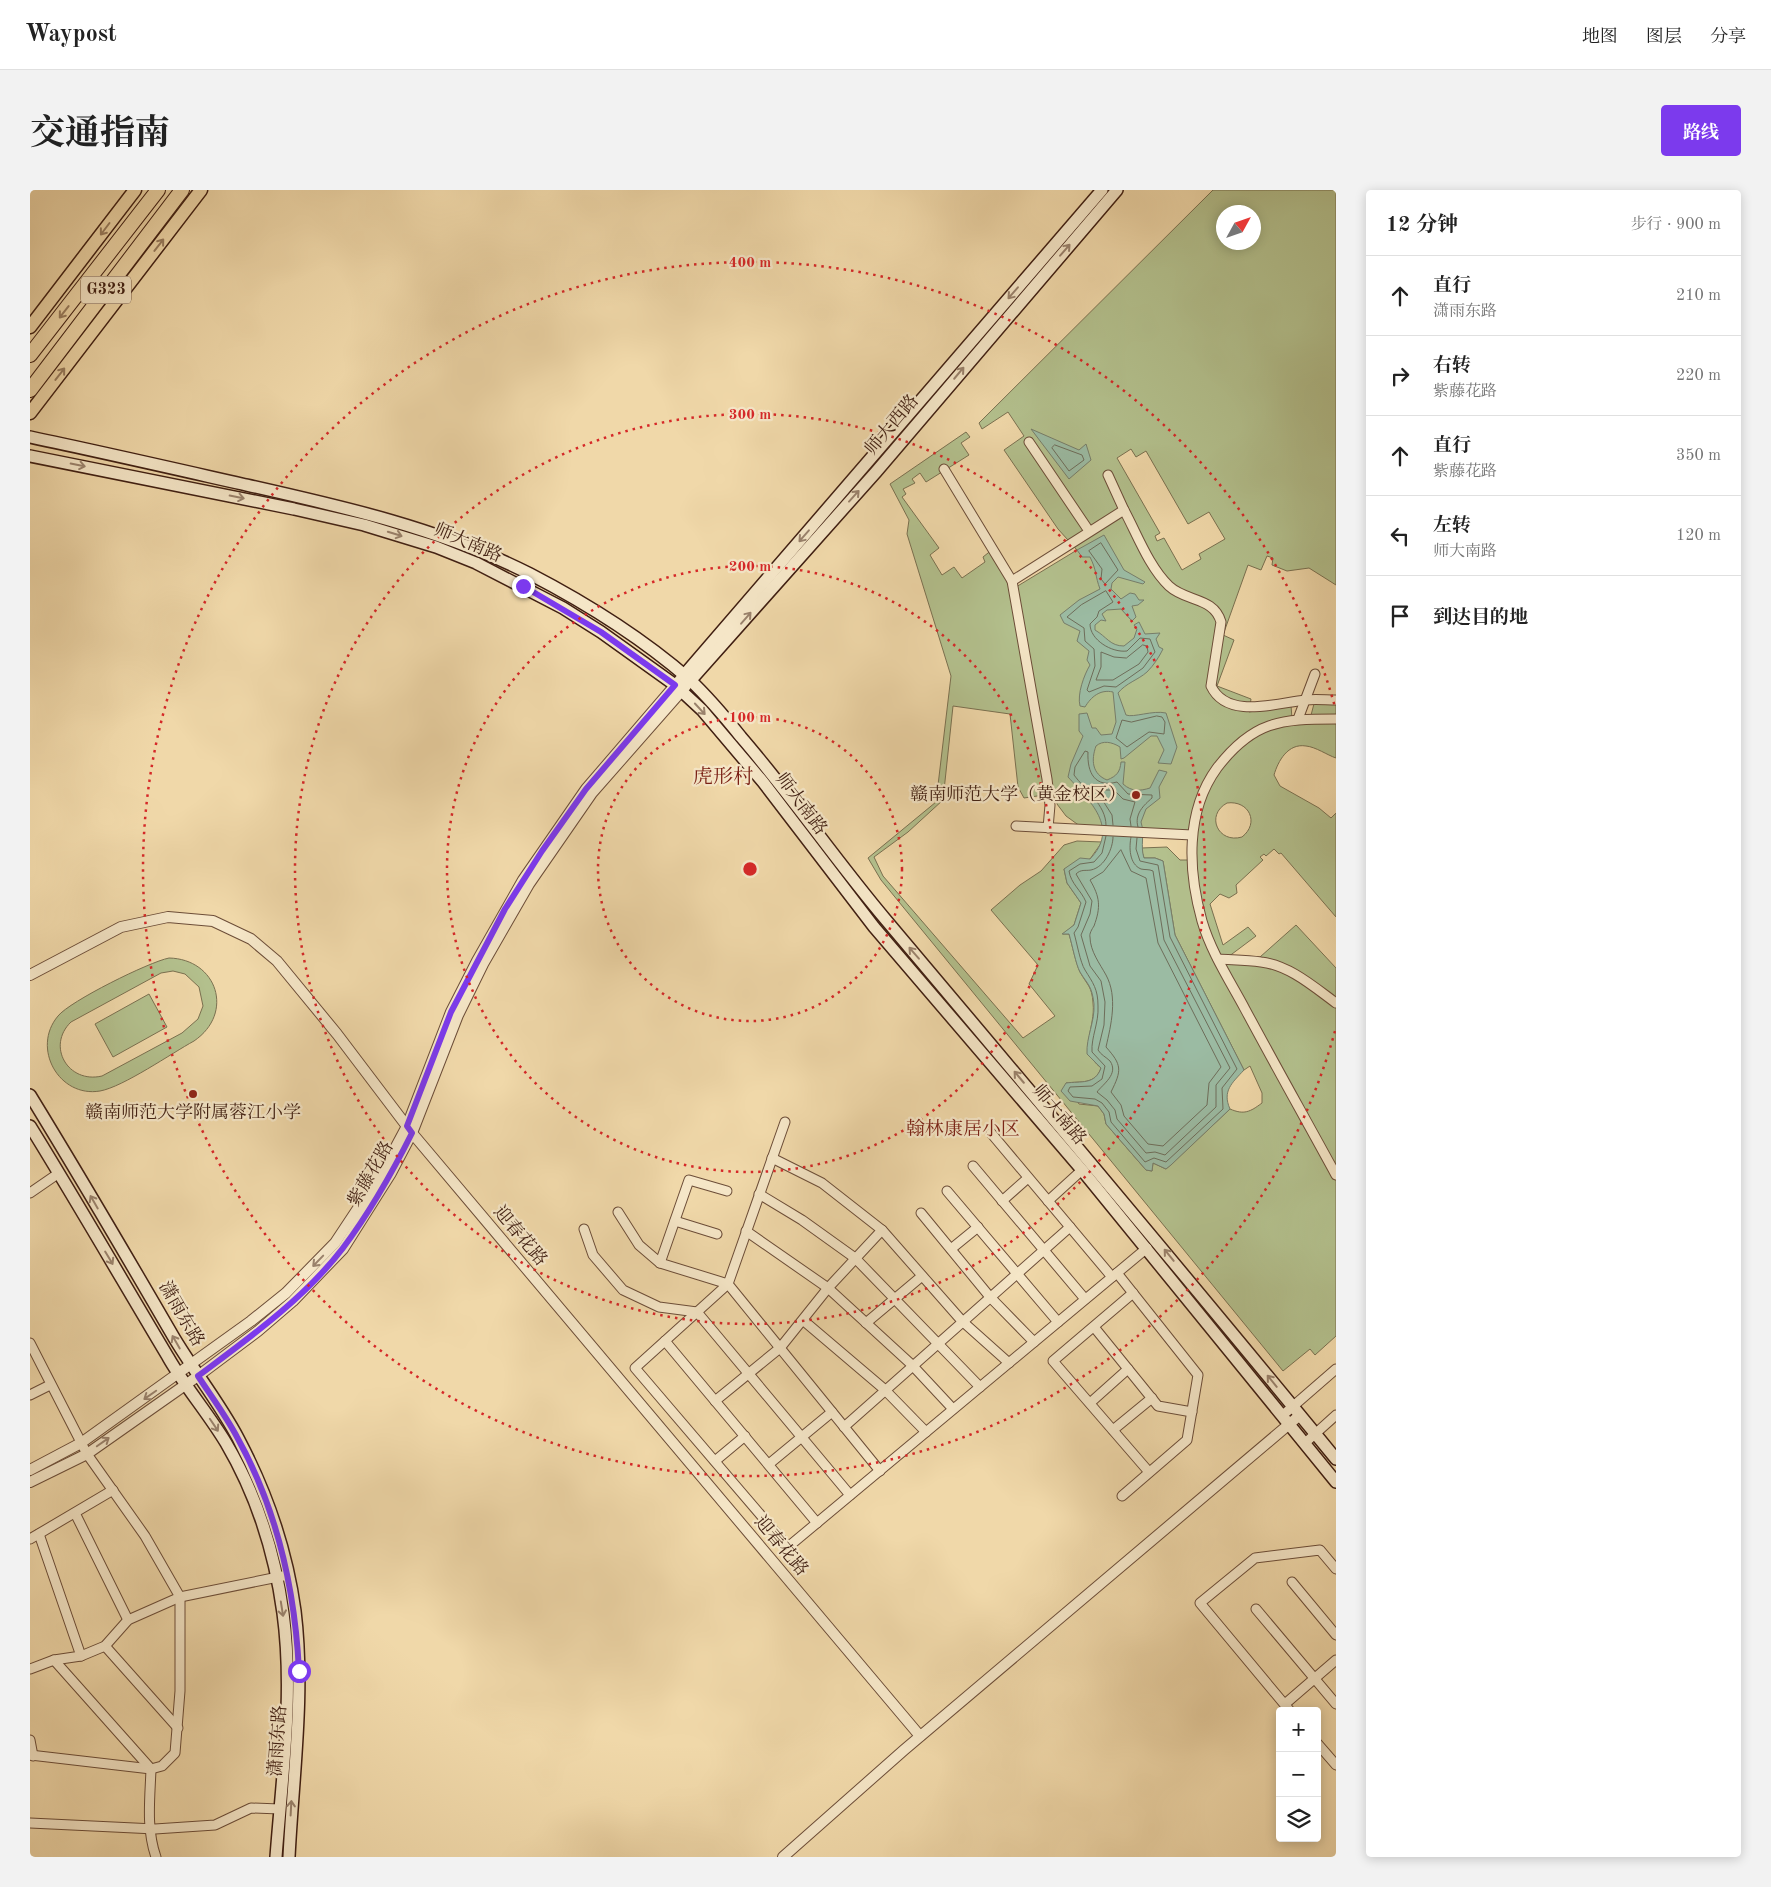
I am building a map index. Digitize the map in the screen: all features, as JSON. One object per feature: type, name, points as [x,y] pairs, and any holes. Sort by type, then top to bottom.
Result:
[{"type":"highway","name":"G323","points":[[30,355],[158,190]]},
{"type":"highway","name":"G323","points":[[30,390],[182,190]]},
{"type":"main road","points":[[30,327],[135,190]]},
{"type":"main road","points":[[30,413],[201,190]]},
{"type":"main road","name":"师大西路","points":[[687,678],[1102,190]]},
{"type":"main road","name":"师大西路","points":[[687,678],[876,472],[1117,190]]},
{"type":"main road","name":"师大南路","points":[[30,437],[294,496],[369,514],[439,535],[521,570],[570,596],[608,620],[687,678],[710,700],[772,772],[825,844],[885,919],[1160,1244],[1336,1459]]},
{"type":"main road","name":"师大南路","points":[[30,456],[294,509],[364,525],[436,547],[476,563],[563,608],[601,632],[679,688],[702,710],[763,782],[874,927],[1147,1248],[1336,1482]]},
{"type":"main road","name":"潇雨东路","points":[[30,1095],[191,1366],[237,1436],[259,1482],[282,1576],[287,1673],[276,1857]]},
{"type":"main road","name":"潇雨东路","points":[[30,1126],[178,1375],[226,1443],[248,1487],[295,1610],[299,1671],[290,1857]]},
{"type":"street","points":[[1029,442],[1089,532]]},
{"type":"street","points":[[944,469],[1012,581],[1047,779],[1050,805],[1048,828]]},
{"type":"street","points":[[1108,475],[1124,510],[1159,575],[1171,588],[1209,605],[1218,612],[1221,622],[1211,686],[1215,695],[1230,702],[1255,708],[1305,700],[1336,700]]},
{"type":"street","points":[[1012,581],[1124,510]]},
{"type":"street","points":[[1298,719],[1315,674]]},
{"type":"street","name":"紫藤花路","points":[[30,1482],[87,1454],[186,1385],[258,1331],[293,1301],[330,1263],[360,1225],[410,1130],[451,1012],[505,909],[542,851],[580,797],[687,678]]},
{"type":"street","points":[[1336,719],[1298,719],[1270,725],[1251,733],[1231,750],[1211,777],[1200,802],[1192,835],[1191,860],[1202,922],[1218,959],[1336,1176]]},
{"type":"street","points":[[1016,826],[1192,835]]},
{"type":"street","name":"迎春花路","points":[[30,975],[121,927],[168,917],[213,922],[251,939],[277,961],[337,1034],[410,1130],[920,1736]]},
{"type":"street","points":[[1218,959],[1263,962],[1283,968],[1310,983],[1336,1003]]},
{"type":"street","points":[[785,1122],[728,1284],[635,1368],[788,1547],[1147,1248]]},
{"type":"street","name":"紫藤花路","points":[[30,1470],[81,1443],[191,1366],[286,1293],[335,1243],[410,1130]]},
{"type":"street","points":[[991,1133],[1070,1227],[1133,1293],[1198,1375],[1187,1440],[1122,1496]]},
{"type":"street","points":[[772,1158],[822,1183],[882,1230],[962,1321],[1009,1363]]},
{"type":"street","points":[[973,1166],[1085,1299]]},
{"type":"street","points":[[1048,1201],[1082,1170]]},
{"type":"street","points":[[30,1192],[59,1173]]},
{"type":"street","points":[[1002,1201],[1028,1178]]},
{"type":"street","points":[[660,1262],[690,1180],[727,1191]]},
{"type":"street","points":[[947,1190],[1058,1322]]},
{"type":"street","points":[[760,1194],[802,1220],[855,1258],[980,1387]]},
{"type":"street","points":[[618,1212],[639,1245],[660,1262],[728,1284],[880,1471]]},
{"type":"street","points":[[921,1212],[990,1297],[1034,1342]]},
{"type":"street","points":[[675,1221],[717,1234]]},
{"type":"street","points":[[951,1249],[978,1227]]},
{"type":"street","points":[[844,1427],[884,1389],[1070,1227]]},
{"type":"street","points":[[584,1229],[592,1255],[623,1290],[659,1307],[697,1312],[850,1495]]},
{"type":"street","points":[[715,1401],[780,1348],[828,1288],[882,1230]]},
{"type":"street","points":[[746,1231],[828,1288],[912,1365],[953,1409]]},
{"type":"street","points":[[866,1323],[922,1276]]},
{"type":"street","points":[[1133,1293],[1053,1361],[1149,1472]]},
{"type":"street","points":[[804,1320],[884,1389],[926,1432]]},
{"type":"street","points":[[1094,1327],[1158,1406],[1192,1412]]},
{"type":"street","points":[[665,1341],[818,1523]]},
{"type":"street","points":[[30,1343],[87,1454],[145,1536],[180,1597],[178,1728],[175,1752],[162,1766],[151,1769],[31,1756],[30,1740]]},
{"type":"street","points":[[1090,1403],[1128,1369]]},
{"type":"street","points":[[783,1857],[1296,1411],[1336,1369]]},
{"type":"street","points":[[30,1395],[50,1385]]},
{"type":"street","points":[[1113,1430],[1152,1398]]},
{"type":"street","points":[[769,1464],[832,1412]]},
{"type":"street","points":[[1305,1443],[1336,1415]]},
{"type":"street","points":[[715,1461],[745,1436]]},
{"type":"street","points":[[30,1538],[112,1490]]},
{"type":"street","points":[[75,1513],[128,1620]]},
{"type":"street","points":[[39,1534],[81,1656]]},
{"type":"street","points":[[1287,1707],[1200,1604],[1255,1558],[1320,1550],[1336,1569]]},
{"type":"street","points":[[30,1669],[54,1660],[81,1656],[105,1646],[128,1620],[180,1597],[282,1576]]},
{"type":"street","points":[[1292,1582],[1336,1635]]},
{"type":"street","points":[[1256,1609],[1336,1704]]},
{"type":"street","points":[[105,1646],[178,1728]]},
{"type":"street","points":[[54,1660],[151,1769],[150,1828],[151,1844],[156,1857]]},
{"type":"street","points":[[1289,1707],[1314,1678],[1336,1660]]},
{"type":"street","points":[[1321,1748],[1336,1765]]},
{"type":"street","points":[[30,1824],[150,1828],[215,1825],[252,1808],[280,1809]]},
{"type":"shaded area","name":"赣南师范大学（黄金校区）","points":[[1213,190],[1336,190],[1336,585],[1309,568],[1287,571],[1272,565],[1273,558],[1267,556],[1261,570],[1248,565],[1223,635],[1234,640],[1217,686],[1251,699],[1249,712],[1291,705],[1292,719],[1310,719],[1315,700],[1336,700],[1336,758],[1318,749],[1294,747],[1281,759],[1274,775],[1280,786],[1319,808],[1331,818],[1336,813],[1336,917],[1281,853],[1279,854],[1274,849],[1266,856],[1264,854],[1260,857],[1263,860],[1236,885],[1237,893],[1229,898],[1220,894],[1210,904],[1223,945],[1248,927],[1256,936],[1228,957],[1260,957],[1296,925],[1336,968],[1336,1336],[1315,1355],[1310,1349],[1283,1371],[881,880],[868,858],[936,802],[951,676],[907,534],[909,520],[890,484],[966,432],[970,437],[961,443],[969,455],[926,482],[920,473],[912,479],[915,483],[903,489],[906,494],[902,497],[939,548],[930,555],[942,575],[954,567],[962,578],[985,562],[983,557],[993,549],[1016,587],[1077,550],[1058,529],[1004,450],[1024,436],[1008,412],[982,429],[979,423]],"holes":[[[1131,449],[1136,457],[1146,451],[1188,524],[1209,512],[1225,539],[1199,554],[1201,559],[1182,570],[1164,538],[1157,541],[1155,536],[1160,533],[1117,458]],[[953,706],[1010,714],[1018,787],[1024,798],[1057,793],[1057,804],[1066,816],[1084,829],[1192,835],[1191,860],[1180,860],[1167,847],[1141,848],[1144,858],[1155,858],[1163,861],[1175,935],[1244,1070],[1250,1066],[1262,1093],[1262,1103],[1247,1112],[1230,1109],[1166,1169],[1153,1163],[1152,1171],[1146,1170],[1106,1124],[1104,1114],[1098,1106],[1079,1104],[1066,1083],[1091,1080],[1101,1068],[1094,1061],[1089,1046],[1093,1012],[1092,993],[1079,968],[1069,934],[1063,934],[1074,925],[1081,903],[1067,883],[1064,869],[1090,859],[1102,842],[1077,841],[1064,845],[1041,871],[1020,885],[991,910],[1038,965],[1029,984],[1055,1016],[1023,1038],[883,876],[874,857],[908,832],[943,800]],[[1227,803],[1241,805],[1250,814],[1250,825],[1242,837],[1226,836],[1217,827],[1217,814],[1220,808]]]},
{"type":"shaded area","points":[[169,958],[186,961],[199,967],[209,977],[215,989],[217,1003],[214,1016],[207,1029],[194,1041],[134,1077],[110,1088],[100,1091],[85,1091],[72,1087],[62,1079],[54,1068],[49,1056],[47,1042],[50,1029],[58,1016],[65,1009],[93,992]],"holes":[[[173,971],[185,974],[199,987],[203,1006],[198,1019],[182,1033],[102,1076],[90,1077],[79,1074],[64,1061],[61,1052],[61,1042],[64,1032],[71,1022],[161,973]]]},
{"type":"shaded area","points":[[149,994],[167,1027],[113,1057],[95,1024]]},
{"type":"water","points":[[1031,429],[1079,450],[1086,444],[1091,460],[1069,479]]},
{"type":"water","points":[[1104,535],[1124,570],[1145,582],[1143,584],[1118,577],[1112,583],[1111,589],[1121,599],[1130,593],[1135,594],[1139,600],[1144,600],[1138,605],[1132,606],[1136,617],[1132,621],[1121,609],[1107,610],[1102,614],[1106,621],[1101,620],[1095,625],[1095,630],[1119,646],[1124,646],[1134,638],[1137,629],[1134,625],[1139,622],[1145,634],[1160,633],[1156,639],[1159,647],[1163,649],[1156,661],[1147,672],[1118,693],[1126,715],[1133,716],[1155,712],[1166,713],[1177,747],[1171,764],[1158,763],[1164,750],[1157,736],[1151,736],[1121,759],[1120,747],[1105,742],[1096,746],[1094,766],[1098,774],[1107,780],[1117,773],[1121,762],[1125,762],[1123,784],[1136,790],[1150,788],[1159,770],[1167,772],[1159,787],[1160,798],[1146,809],[1141,822],[1144,858],[1155,858],[1163,861],[1175,935],[1244,1070],[1232,1083],[1228,1092],[1227,1097],[1230,1109],[1166,1169],[1153,1163],[1152,1171],[1146,1170],[1106,1124],[1104,1114],[1098,1106],[1070,1101],[1061,1091],[1066,1083],[1091,1080],[1101,1068],[1087,1054],[1094,1011],[1092,993],[1080,972],[1069,934],[1062,934],[1074,925],[1081,903],[1067,883],[1064,869],[1080,858],[1090,859],[1099,848],[1102,836],[1102,826],[1093,805],[1068,777],[1071,764],[1083,736],[1079,731],[1079,714],[1087,713],[1092,728],[1096,728],[1101,735],[1112,734],[1116,722],[1113,692],[1100,693],[1093,697],[1085,707],[1080,706],[1079,696],[1085,674],[1090,665],[1087,660],[1089,651],[1077,641],[1080,631],[1064,623],[1060,615],[1079,600],[1100,589],[1090,557],[1082,557],[1077,550]]},
{"type":"place","name":"赣南师范大学（黄金校区）","points":[[1136,795]]},
{"type":"place","name":"赣南师范大学附属蓉江小学","points":[[193,1094]]},
{"type":"district","name":"虎形村","points":[[723,778]]},
{"type":"district","name":"翰林康居小区","points":[[963,1130]]},
{"type":"route","points":[[299,1671],[295,1610],[288,1575],[269,1510],[259,1482],[237,1436],[198,1376],[258,1331],[293,1301],[343,1249],[360,1225],[412,1133],[407,1126],[451,1012],[505,909],[542,851],[586,789],[675,685],[601,632],[523,586]]}]
